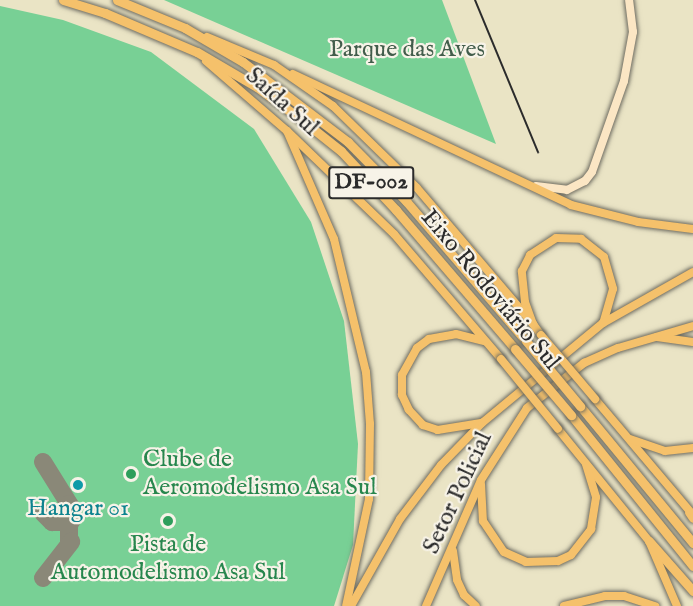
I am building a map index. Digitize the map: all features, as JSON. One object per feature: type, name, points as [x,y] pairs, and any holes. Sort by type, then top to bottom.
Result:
[{"type":"highway","name":"Eixo Rodoviário Sul","points":[[63,0],[105,13],[197,52],[257,87],[341,151],[571,415],[693,566]]},
{"type":"highway","name":"Eixo Rodoviário Sul","points":[[117,0],[185,28],[243,62],[348,142],[406,201],[526,341],[693,543]]},
{"type":"highway","points":[[649,541],[693,591]]},
{"type":"main road","name":"Saída Sul","points":[[185,28],[274,65],[333,106],[369,138],[417,188],[533,324]]},
{"type":"main road","name":"Saída Sul","points":[[197,52],[288,131],[394,234],[501,359],[649,541],[677,606]]},
{"type":"main road","points":[[274,65],[521,183],[598,212],[693,229]]},
{"type":"main road","points":[[288,131],[334,239],[366,372],[370,424],[369,498],[346,606]]},
{"type":"main road","points":[[603,323],[613,289],[611,272],[596,247],[568,236],[543,244],[530,255],[522,271],[521,285],[533,324],[692,515]]},
{"type":"main road","points":[[351,606],[400,519],[441,465],[482,423],[603,323],[693,272]]},
{"type":"main road","name":"Setor Policial","points":[[426,606],[454,548],[481,480],[527,408],[584,363],[653,337],[693,326]]},
{"type":"main road","points":[[482,423],[447,430],[423,425],[409,410],[402,395],[402,375],[417,348],[429,339],[456,334],[486,341]]},
{"type":"main road","points":[[653,337],[693,342]]},
{"type":"main road","points":[[627,437],[666,452],[693,448]]},
{"type":"main road","points":[[481,480],[483,521],[504,552],[526,562],[558,561],[571,555],[591,530],[596,497],[586,464]]},
{"type":"main road","points":[[454,548],[457,580],[464,595],[476,606]]},
{"type":"main road","points":[[564,606],[605,596],[624,596],[655,606]]},
{"type":"street","points":[[521,183],[558,191],[578,186],[592,172],[624,81],[633,32],[629,0]]},
{"type":"green space","name":"Parque das Aves","points":[[164,0],[442,0],[496,144]]},
{"type":"green space","points":[[0,6],[63,20],[151,52],[254,129],[311,222],[344,321],[358,444],[353,545],[334,606],[0,606]]},
{"type":"taxiway","points":[[43,462],[71,507]]},
{"type":"taxiway","points":[[69,504],[69,544]]},
{"type":"taxiway","points":[[43,513],[52,522],[71,522]]},
{"type":"taxiway","points":[[43,578],[71,542]]},
{"type":"railway","points":[[475,0],[538,152]]},
{"type":"place","name":"Clube de Aeromodelismo Asa Sul","points":[[131,474]]},
{"type":"place","name":"Hangar 01","points":[[78,485]]},
{"type":"place","name":"Pista de Automodelismo Asa Sul","points":[[168,521]]}]
